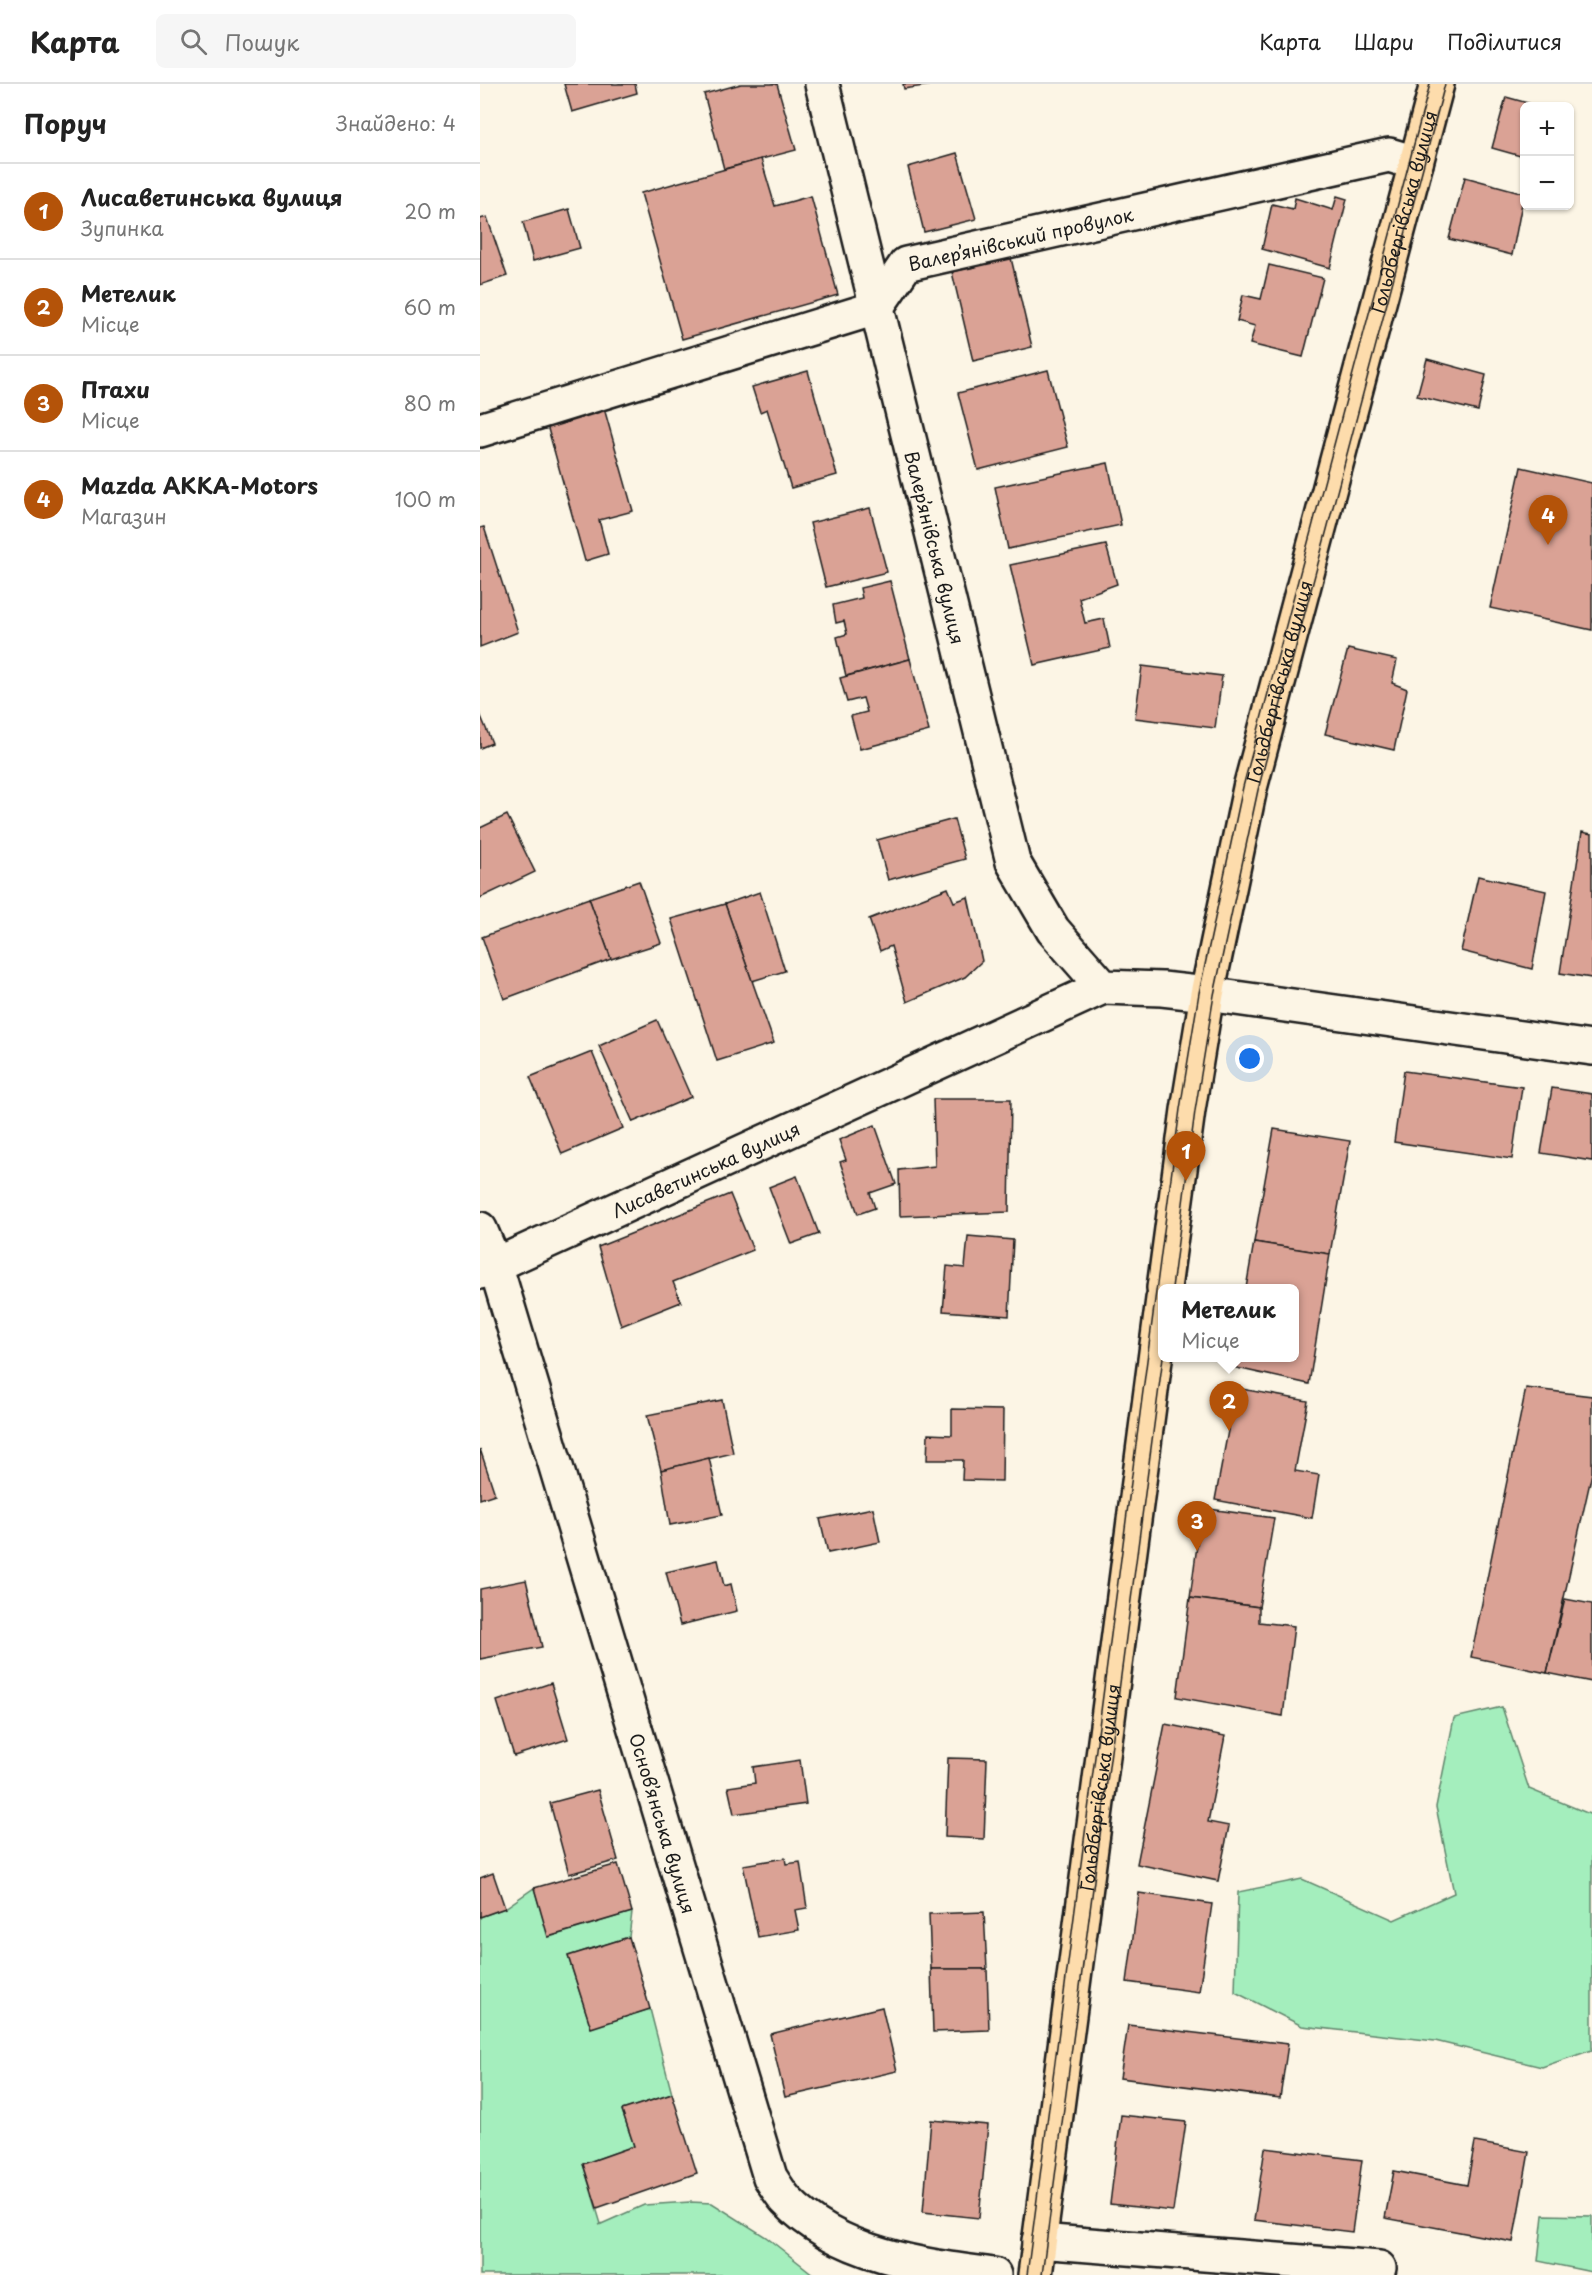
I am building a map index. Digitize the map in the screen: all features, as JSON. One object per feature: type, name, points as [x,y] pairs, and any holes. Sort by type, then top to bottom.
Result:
[{"type":"main road","name":"Гольдбергівська вулиця","points":[[1165,1284],[1188,1110],[1207,994],[1253,777],[1437,84]]},
{"type":"main road","name":"Гольдбергівська вулиця","points":[[1035,2275],[1158,1337]]},
{"type":"street","name":"Валер’янівська вулиця","points":[[822,84],[1013,862],[1053,930],[1103,987]]},
{"type":"street","name":"Валер’янівський провулок","points":[[876,308],[906,264],[1389,155],[1416,163]]},
{"type":"street","points":[[480,430],[876,308]]},
{"type":"street","name":"Лисаветинська вулиця","points":[[488,1268],[1103,987],[1162,988],[1592,1048]]},
{"type":"street","name":"Основ’янська вулиця","points":[[480,1229],[488,1268],[770,2177],[785,2199],[818,2227],[836,2237],[879,2253],[931,2266],[994,2275]]},
{"type":"street","points":[[1039,2241],[1379,2268]]},
{"type":"green space","points":[[1502,1707],[1529,1789],[1592,1815],[1592,2050],[1542,2067],[1435,2041],[1302,2026],[1235,1992],[1238,1892],[1302,1879],[1394,1920],[1454,1893],[1436,1807],[1454,1718]]},
{"type":"green space","points":[[534,1888],[549,1937],[632,1912],[629,1937],[568,1956],[591,2027],[650,2009],[672,2094],[622,2110],[634,2146],[583,2164],[601,2224],[599,2225],[644,2205],[712,2203],[766,2237],[814,2275],[480,2275],[480,1917],[505,1908]]},
{"type":"green space","points":[[1543,2215],[1592,2216],[1592,2272],[1538,2261]]},
{"type":"building","points":[[564,84],[635,84],[637,93],[572,112]]},
{"type":"building","points":[[741,84],[777,84],[796,150],[724,169],[704,94]]},
{"type":"building","points":[[903,84],[938,84],[904,89]]},
{"type":"building","points":[[1506,97],[1524,102],[1520,102],[1520,156],[1492,148]]},
{"type":"building","points":[[957,153],[976,219],[924,232],[908,167]]},
{"type":"building","points":[[761,159],[775,206],[811,196],[838,295],[682,339],[641,193]]},
{"type":"building","points":[[1465,177],[1520,192],[1521,210],[1512,255],[1449,239]]},
{"type":"building","points":[[1337,196],[1347,199],[1330,268],[1262,249],[1272,204],[1293,209],[1295,198],[1333,210]]},
{"type":"building","points":[[569,209],[580,248],[533,261],[523,222]]},
{"type":"building","points":[[487,217],[507,276],[480,285],[480,219]]},
{"type":"building","points":[[1011,258],[1032,347],[973,361],[952,272]]},
{"type":"building","points":[[1269,265],[1323,278],[1303,357],[1250,344],[1255,326],[1237,321],[1243,295],[1261,299]]},
{"type":"building","points":[[1427,359],[1486,375],[1478,411],[1417,396]]},
{"type":"building","points":[[1048,370],[1068,447],[978,470],[958,393]]},
{"type":"building","points":[[808,371],[837,475],[791,488],[767,409],[760,412],[752,387]]},
{"type":"building","points":[[602,401],[633,511],[599,520],[608,554],[585,561],[545,418]]},
{"type":"building","points":[[1108,463],[1121,525],[1008,549],[995,487]]},
{"type":"building","points":[[1521,467],[1592,483],[1592,630],[1490,608]]},
{"type":"building","points":[[870,508],[887,572],[826,587],[810,523]]},
{"type":"building","points":[[484,527],[518,632],[480,647],[480,528]]},
{"type":"building","points":[[1106,545],[1117,584],[1079,598],[1085,623],[1104,619],[1110,648],[1034,665],[1010,565]]},
{"type":"building","points":[[890,581],[910,659],[846,676],[837,637],[847,634],[844,621],[836,623],[833,605],[862,598],[860,588]]},
{"type":"building","points":[[1348,649],[1397,660],[1392,683],[1407,689],[1394,750],[1325,734]]},
{"type":"building","points":[[910,659],[929,731],[860,749],[851,716],[867,712],[863,698],[847,702],[840,678]]},
{"type":"building","points":[[1142,666],[1222,676],[1215,728],[1135,718]]},
{"type":"building","points":[[480,714],[492,743],[480,748]]},
{"type":"building","points":[[507,815],[535,872],[480,898],[480,828]]},
{"type":"building","points":[[954,819],[965,859],[888,880],[877,840]]},
{"type":"building","points":[[1582,832],[1592,834],[1592,978],[1560,973]]},
{"type":"building","points":[[1478,876],[1546,891],[1532,969],[1461,951]]},
{"type":"building","points":[[639,881],[661,943],[611,959],[589,898]]},
{"type":"building","points":[[948,888],[954,902],[968,897],[982,961],[965,977],[907,1002],[891,946],[880,951],[869,919]]},
{"type":"building","points":[[760,892],[785,971],[752,981],[725,904]]},
{"type":"building","points":[[589,898],[611,959],[504,999],[482,937]]},
{"type":"building","points":[[725,904],[774,1043],[717,1061],[671,919]]},
{"type":"building","points":[[657,1020],[691,1097],[633,1122],[599,1046]]},
{"type":"building","points":[[592,1052],[623,1128],[562,1154],[530,1077]]},
{"type":"building","points":[[1404,1071],[1522,1087],[1512,1159],[1394,1142]]},
{"type":"building","points":[[1552,1088],[1592,1094],[1592,1161],[1541,1153]]},
{"type":"building","points":[[933,1099],[1011,1099],[1009,1212],[900,1216],[899,1170],[935,1166]]},
{"type":"building","points":[[875,1125],[896,1184],[870,1193],[875,1208],[858,1214],[840,1162],[846,1160],[839,1140]]},
{"type":"building","points":[[1274,1129],[1350,1141],[1330,1254],[1254,1242]]},
{"type":"building","points":[[797,1176],[819,1234],[791,1244],[769,1187]]},
{"type":"building","points":[[730,1194],[753,1250],[673,1282],[681,1302],[621,1326],[598,1247]]},
{"type":"building","points":[[968,1236],[1013,1240],[1009,1316],[943,1311],[947,1266],[965,1268]]},
{"type":"building","points":[[1254,1242],[1330,1254],[1309,1384],[1232,1367],[1233,1362],[1299,1362],[1299,1284],[1247,1284]]},
{"type":"building","points":[[1236,1388],[1308,1401],[1295,1471],[1319,1475],[1312,1518],[1215,1500]]},
{"type":"building","points":[[1526,1388],[1592,1396],[1592,1473],[1547,1673],[1471,1657]]},
{"type":"building","points":[[722,1400],[733,1453],[661,1470],[647,1415]]},
{"type":"building","points":[[952,1409],[1003,1410],[1002,1481],[962,1480],[963,1460],[927,1460],[928,1434],[952,1435]]},
{"type":"building","points":[[480,1449],[495,1494],[480,1499]]},
{"type":"building","points":[[709,1458],[722,1515],[670,1525],[661,1470]]},
{"type":"building","points":[[873,1508],[880,1542],[828,1553],[820,1519]]},
{"type":"building","points":[[1202,1508],[1274,1518],[1259,1607],[1190,1598]]},
{"type":"building","points":[[718,1560],[724,1586],[731,1584],[737,1611],[680,1625],[666,1572]]},
{"type":"building","points":[[526,1580],[542,1647],[480,1659],[480,1589]]},
{"type":"building","points":[[1190,1598],[1259,1607],[1259,1622],[1294,1626],[1283,1716],[1177,1697]]},
{"type":"building","points":[[1565,1599],[1592,1604],[1592,1682],[1547,1673]]},
{"type":"building","points":[[551,1683],[568,1739],[514,1756],[497,1701]]},
{"type":"building","points":[[1165,1724],[1225,1736],[1208,1822],[1229,1826],[1218,1881],[1137,1864]]},
{"type":"building","points":[[948,1758],[987,1759],[984,1839],[945,1837]]},
{"type":"building","points":[[800,1760],[806,1804],[734,1814],[728,1787],[755,1783],[753,1767]]},
{"type":"building","points":[[598,1790],[618,1860],[569,1874],[550,1803]]},
{"type":"building","points":[[785,1858],[786,1864],[800,1862],[807,1908],[795,1910],[799,1930],[758,1937],[743,1865]]},
{"type":"building","points":[[618,1864],[632,1912],[548,1937],[534,1888]]},
{"type":"building","points":[[493,1873],[505,1908],[480,1917],[480,1878]]},
{"type":"building","points":[[1139,1893],[1212,1904],[1199,1992],[1127,1982]]},
{"type":"building","points":[[984,1912],[987,1969],[931,1969],[929,1914]]},
{"type":"building","points":[[629,1937],[650,2009],[591,2028],[568,1956]]},
{"type":"building","points":[[931,1969],[987,1969],[989,2030],[933,2032]]},
{"type":"building","points":[[882,2007],[897,2071],[785,2097],[770,2034]]},
{"type":"building","points":[[1128,2025],[1288,2044],[1280,2098],[1120,2078]]},
{"type":"building","points":[[672,2094],[697,2173],[597,2208],[583,2164],[634,2146],[622,2110]]},
{"type":"building","points":[[1121,2115],[1186,2122],[1173,2211],[1110,2204]]},
{"type":"building","points":[[931,2120],[988,2125],[979,2218],[923,2212]]},
{"type":"building","points":[[1475,2142],[1529,2152],[1513,2242],[1385,2218],[1394,2171],[1467,2185]]},
{"type":"building","points":[[1265,2148],[1362,2160],[1352,2232],[1254,2220]]},
{"type":"tram line","points":[[1027,2275],[1180,1109],[1199,993],[1243,787],[1430,84]]},
{"type":"tram line","points":[[1173,1284],[1195,1111],[1214,995],[1258,790],[1445,84]]},
{"type":"tram line","points":[[1042,2275],[1162,1362]]},
{"type":"place","name":"Mazda AKKA-Motors","points":[[1548,545]]},
{"type":"place","name":"Лисаветинська вулиця","points":[[1186,1181]]},
{"type":"place","name":"Метелик","points":[[1229,1431]]},
{"type":"place","name":"Птахи","points":[[1197,1551]]}]
